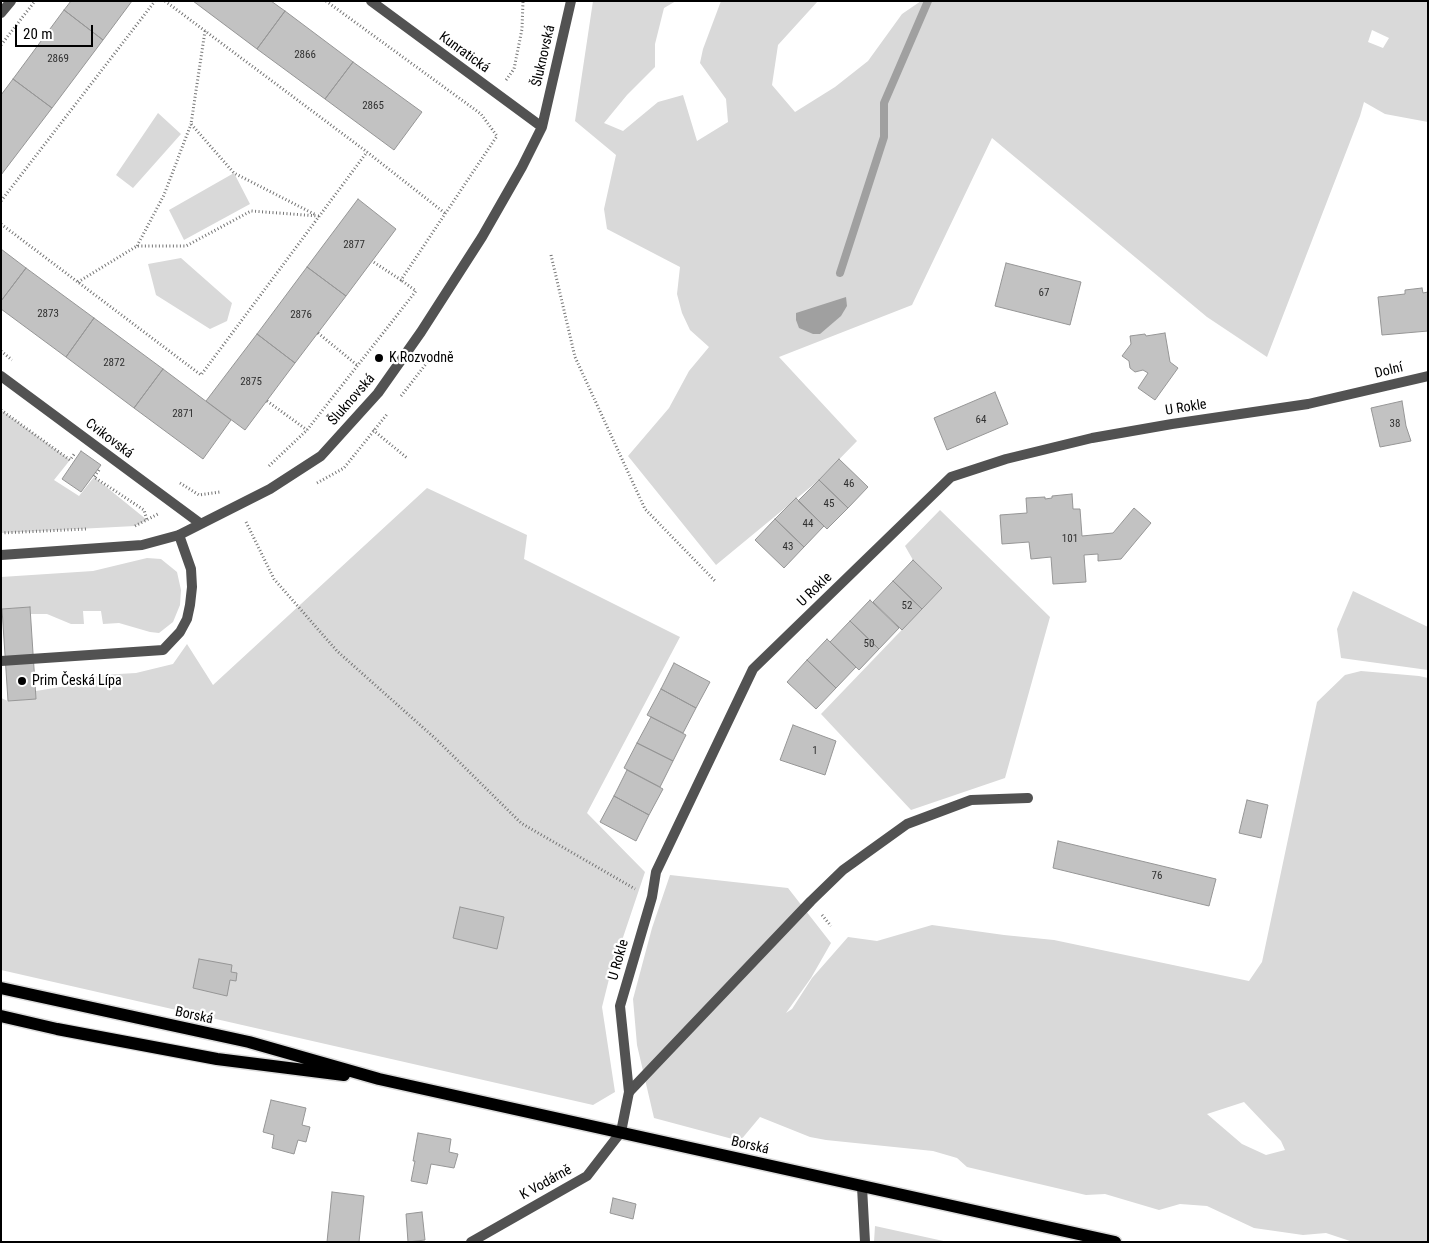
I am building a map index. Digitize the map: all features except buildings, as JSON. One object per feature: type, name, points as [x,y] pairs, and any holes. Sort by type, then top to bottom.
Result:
[{"type":"main road","name":"Borská","points":[[1,988],[249,1042],[379,1079],[1115,1242]]},
{"type":"main road","name":"Borská","points":[[1,1016],[217,1058],[379,1079]]},
{"type":"street","points":[[1,14],[10,1]]},
{"type":"street","name":"Kunratická","points":[[371,1],[542,127]]},
{"type":"street","name":"Šluknovská","points":[[1,555],[142,545],[179,534],[270,489],[321,456],[378,393],[421,332],[482,236],[522,167],[542,127],[571,1]]},
{"type":"street","name":"Cvikovská","points":[[1,376],[201,524]]},
{"type":"street","name":"Dolní","points":[[1357,393],[1428,376]]},
{"type":"street","name":"U Rokle","points":[[621,1132],[629,1092],[620,1006],[652,897],[656,872],[753,669],[951,477],[1006,459],[1092,438],[1308,404],[1357,393]]},
{"type":"street","points":[[1,661],[162,650],[180,632],[190,605],[191,569],[179,534]]},
{"type":"street","points":[[629,1092],[804,908],[843,870],[907,824],[972,800],[1028,798]]},
{"type":"street","name":"K Vodárně","points":[[471,1242],[587,1176],[621,1132]]},
{"type":"street","points":[[862,1187],[865,1242]]},
{"type":"path","points":[[1,201],[155,1]]},
{"type":"path","points":[[165,1],[367,152],[446,214]]},
{"type":"path","points":[[326,1],[481,114],[497,136],[401,280]]},
{"type":"path","points":[[496,94],[514,70],[522,29],[524,1]]},
{"type":"path","points":[[78,282],[137,246],[164,195],[191,124],[205,31]]},
{"type":"path","points":[[191,124],[234,174],[319,216]]},
{"type":"path","points":[[1,224],[201,375],[367,152]]},
{"type":"path","points":[[137,246],[186,246],[251,211],[319,216]]},
{"type":"path","points":[[551,255],[575,357],[645,509],[716,582]]},
{"type":"path","points":[[264,471],[307,430],[416,291],[372,261]]},
{"type":"path","points":[[318,333],[357,365]]},
{"type":"path","points":[[267,401],[307,430]]},
{"type":"path","points":[[1,410],[70,460]]},
{"type":"path","points":[[373,430],[407,458]]},
{"type":"path","points":[[199,495],[222,492]]},
{"type":"path","points":[[126,526],[135,526],[159,514]]},
{"type":"path","points":[[245,523],[274,579],[337,651],[437,740],[521,823],[652,897]]},
{"type":"path","points":[[1,533],[87,528]]},
{"type":"shaded area","points":[[593,1],[676,1],[664,8],[655,44],[655,67],[627,95],[604,123],[623,131],[658,102],[683,95],[697,141],[728,122],[726,99],[700,63],[703,49],[721,1],[818,1],[778,45],[772,85],[795,112],[835,87],[868,61],[902,14],[921,1],[1428,1],[1428,122],[1385,114],[1364,102],[1267,357],[1207,317],[992,138],[912,305],[779,357],[857,441],[819,480],[716,565],[628,456],[669,408],[689,371],[709,347],[690,330],[682,313],[677,294],[680,267],[607,229],[604,209],[616,155],[575,121]],"holes":[[[1372,30],[1389,38],[1383,48],[1368,42]]]},
{"type":"shaded area","points":[[158,113],[181,134],[133,188],[116,175]]},
{"type":"shaded area","points":[[234,173],[250,204],[184,240],[169,210]]},
{"type":"shaded area","points":[[181,258],[232,303],[227,321],[210,329],[156,295],[148,264]]},
{"type":"shaded area","points":[[846,297],[847,306],[841,316],[820,334],[813,334],[799,328],[796,313]]},
{"type":"shaded area","points":[[1,410],[70,460],[54,480],[79,496],[94,477],[147,520],[135,526],[1,533]]},
{"type":"shaded area","points":[[427,488],[527,535],[524,559],[680,637],[587,813],[645,872],[609,979],[602,1007],[615,1092],[593,1105],[1,970],[1,698],[8,701],[36,699],[36,691],[66,686],[101,675],[136,673],[173,664],[187,644],[213,685]]},
{"type":"shaded area","points":[[940,510],[1050,617],[1005,778],[911,810],[821,714],[942,588],[913,560],[905,546]]},
{"type":"shaded area","points":[[147,558],[161,559],[177,572],[181,590],[180,605],[173,622],[159,633],[119,623],[103,624],[101,611],[83,611],[84,624],[71,624],[47,614],[31,614],[30,607],[3,609],[1,614],[1,577],[93,571]]},
{"type":"shaded area","points":[[1353,591],[1428,627],[1428,670],[1341,658],[1337,629]]},
{"type":"shaded area","points":[[1361,671],[1428,678],[1428,1242],[1353,1242],[1326,1233],[1303,1235],[1254,1228],[1207,1206],[1180,1204],[1159,1210],[1105,1194],[1086,1195],[967,1167],[957,1158],[933,1151],[810,1137],[760,1117],[740,1141],[654,1118],[637,1045],[633,999],[652,928],[670,875],[788,888],[831,943],[811,978],[786,1013],[792,1009],[812,978],[848,937],[877,941],[932,925],[1054,940],[1249,981],[1262,962],[1317,702],[1345,675]],"holes":[[[1244,1102],[1281,1141],[1285,1150],[1266,1155],[1242,1144],[1207,1114]]]},
{"type":"shaded area","points":[[875,1226],[948,1242],[874,1242]]},
{"type":"waterway","points":[[840,273],[884,137],[884,103],[928,1]]},
{"type":"place","name":"K Rozvodně","points":[[379,358]]},
{"type":"place","name":"Prim Česká Lípa","points":[[22,681]]}]
